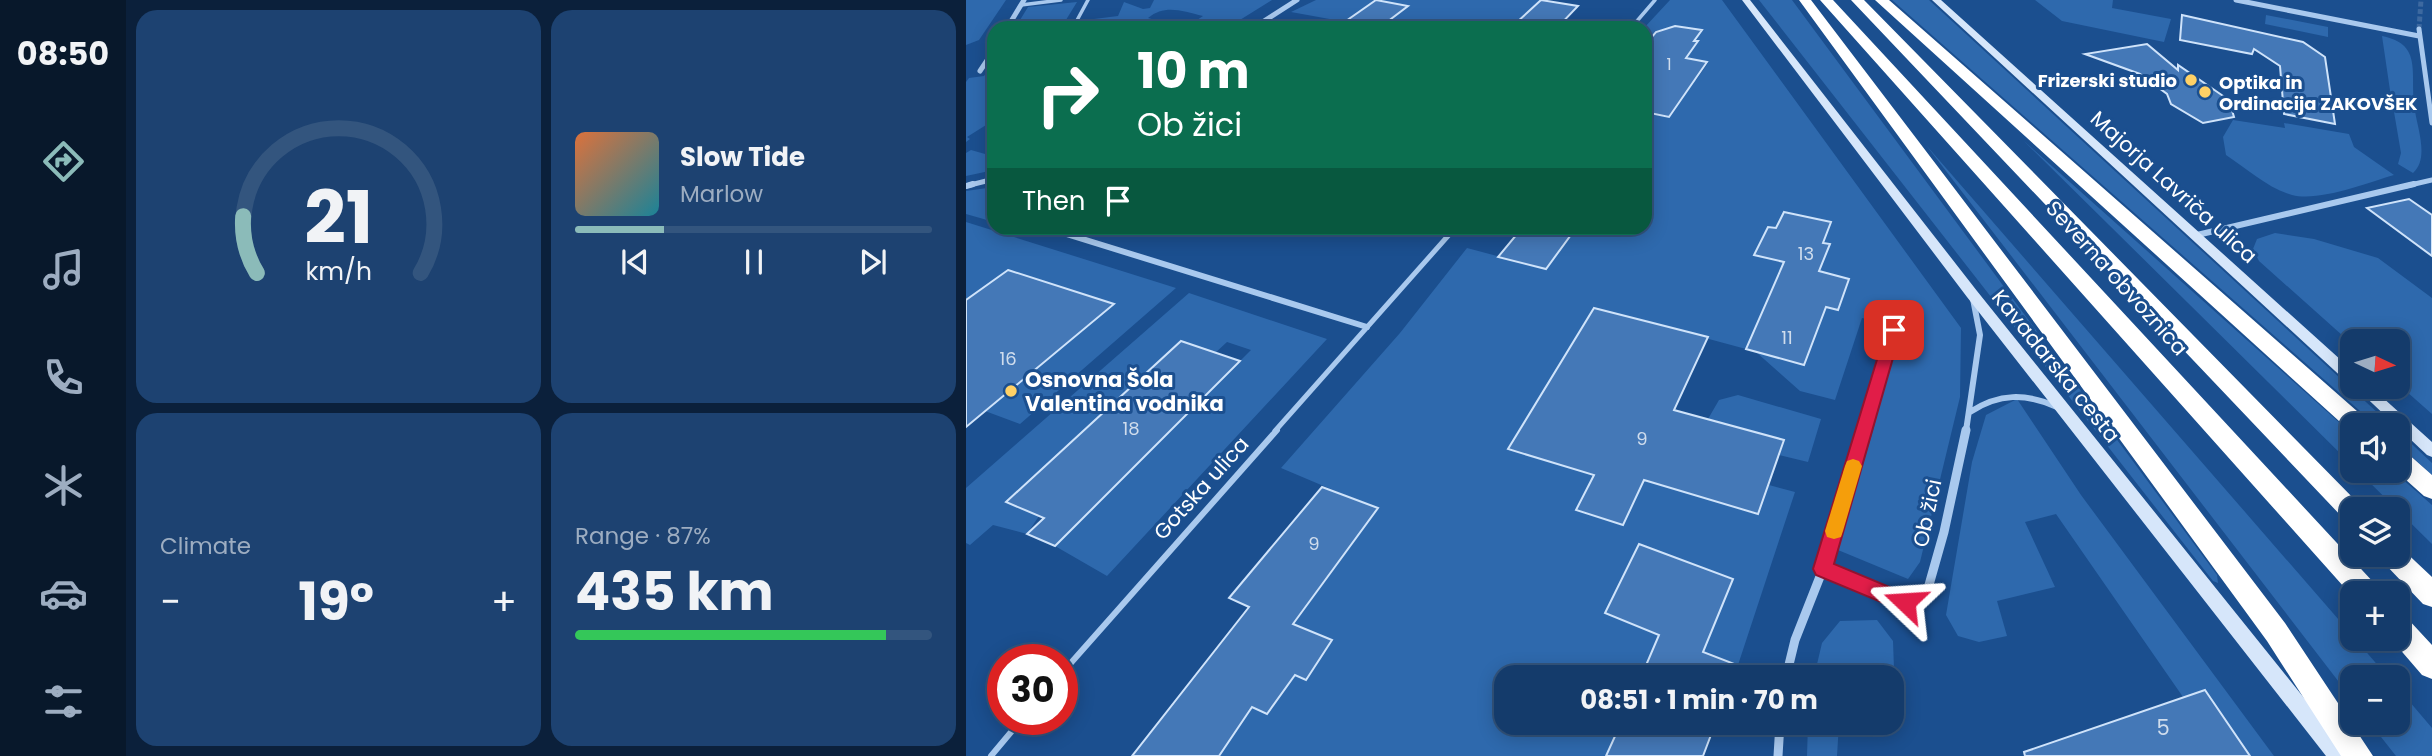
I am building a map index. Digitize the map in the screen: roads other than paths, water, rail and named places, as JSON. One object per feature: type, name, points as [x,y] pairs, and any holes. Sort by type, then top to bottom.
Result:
[{"type":"highway","points":[[1805,0],[2276,632],[2358,756]]},
{"type":"highway","name":"Severna obvoznica","points":[[1826,0],[2355,581]]},
{"type":"highway","name":"Severna obvoznica","points":[[1857,0],[2340,500]]},
{"type":"highway","points":[[1881,0],[2345,413]]},
{"type":"highway","points":[[2410,470],[2432,489]]},
{"type":"highway","points":[[2405,567],[2432,595]]},
{"type":"highway","points":[[2410,640],[2432,665]]},
{"type":"street","points":[[1264,21],[1297,0]]},
{"type":"street","name":"Kavadarska cesta","points":[[1745,0],[1972,294],[2338,756]]},
{"type":"street","name":"Majorja Lavriča ulica","points":[[1936,0],[2340,367]]},
{"type":"street","points":[[2236,0],[2419,32],[2432,123]]},
{"type":"street","points":[[1011,21],[1023,3]]},
{"type":"street","points":[[980,71],[987,60]]},
{"type":"street","points":[[2197,235],[2432,180]]},
{"type":"street","points":[[966,186],[987,182]]},
{"type":"street","points":[[1070,235],[1367,327]]},
{"type":"street","name":"Ob žici","points":[[1823,569],[1905,602],[1917,600],[1927,592],[1933,580],[1970,412],[1980,335],[1972,294]]},
{"type":"street","points":[[1970,412],[1993,397],[2007,395],[2043,400],[2064,411]]},
{"type":"street","points":[[2375,399],[2432,451]]},
{"type":"street","points":[[1789,665],[1795,640],[1823,569]]},
{"type":"street","points":[[1778,756],[1779,735]]},
{"type":"lane","points":[[1023,3],[1061,0]]},
{"type":"lane","points":[[1077,21],[1088,0]]},
{"type":"lane","points":[[1637,21],[1655,0]]},
{"type":"lane","name":"Gotska ulica","points":[[1078,655],[1449,235]]},
{"type":"lane","points":[[1823,569],[1894,330]]},
{"type":"lane","points":[[991,756],[1009,735]]},
{"type":"tunnel","points":[[2419,29],[2421,0]]},
{"type":"place","name":"Frizerski studio","points":[[2191,80]]},
{"type":"place","name":"Optika in Ordinacija ZAKOVŠEK","points":[[2205,92]]},
{"type":"place","name":"Osnovna Šola Valentina vodnika","points":[[1011,391]]}]
